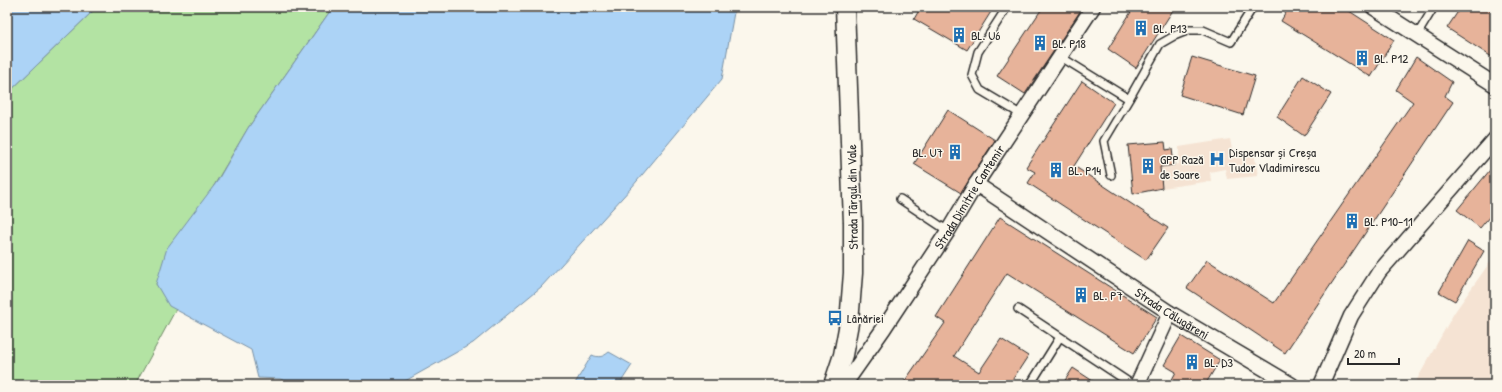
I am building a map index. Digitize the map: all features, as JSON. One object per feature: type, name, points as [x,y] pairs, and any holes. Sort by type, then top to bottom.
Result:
[{"type":"street","name":"Strada Târgul din Vale","points":[[833,385],[843,355],[849,323],[853,273],[854,223],[845,7]]},
{"type":"street","name":"Strada Dimitrie Cantemir","points":[[844,385],[884,328],[948,231],[976,184],[1062,57],[1093,7]]},
{"type":"street","points":[[1374,7],[1495,85]]},
{"type":"street","points":[[1321,385],[1351,316],[1379,272],[1495,139]]},
{"type":"street","name":"Strada Călugăreni","points":[[976,184],[1170,313],[1292,385]]},
{"type":"street","points":[[1137,385],[1170,313]]},
{"type":"lane","points":[[1007,7],[978,52],[972,75],[980,90],[1022,115]]},
{"type":"lane","points":[[1111,175],[1104,140],[1160,44],[1189,30],[1203,30],[1231,42],[1253,7]]},
{"type":"lane","points":[[1417,35],[1434,7]]},
{"type":"lane","points":[[1062,57],[1129,99]]},
{"type":"lane","points":[[900,199],[948,231]]},
{"type":"lane","points":[[1018,309],[1133,385]]},
{"type":"lane","points":[[1030,385],[1060,337]]},
{"type":"shaded area","name":"Dispensar și Creșa Tudor Vladimirescu","points":[[1230,139],[1233,154],[1254,152],[1258,176],[1227,179],[1225,169],[1210,172],[1211,181],[1162,188],[1160,167],[1179,164],[1179,147]]},
{"type":"shaded area","points":[[1495,255],[1495,385],[1414,385],[1454,313]]},
{"type":"green space","points":[[97,7],[333,7],[248,128],[156,284],[176,309],[135,385],[7,385],[7,94]]},
{"type":"water","points":[[7,7],[97,7],[7,94]]},
{"type":"water","points":[[333,7],[735,7],[722,79],[632,187],[541,287],[473,343],[398,385],[297,385],[280,379],[258,378],[251,350],[169,306],[156,284],[167,248],[216,183],[248,128]]},
{"type":"water","points":[[609,352],[632,365],[619,385],[574,385],[592,355],[601,356]]},
{"type":"building","name":"BL. U6","points":[[921,7],[994,7],[967,50],[914,19]]},
{"type":"building","name":"BL. P18","points":[[1043,7],[1083,7],[1025,94],[997,76]]},
{"type":"building","name":"BL. P13","points":[[1134,7],[1175,7],[1136,68],[1108,49]]},
{"type":"building","name":"BL. P12","points":[[1289,7],[1343,7],[1394,40],[1371,77],[1281,21]]},
{"type":"building","points":[[1461,7],[1495,7],[1495,59],[1447,28]]},
{"type":"building","points":[[1192,57],[1255,76],[1243,115],[1180,95]]},
{"type":"building","name":"BL. P10-11","points":[[1416,57],[1452,82],[1445,96],[1453,102],[1285,353],[1187,288],[1207,260],[1274,303],[1413,102],[1396,90]]},
{"type":"building","points":[[1303,76],[1331,94],[1304,136],[1277,117]]},
{"type":"building","name":"BL. P14","points":[[1082,81],[1114,103],[1074,166],[1168,228],[1146,260],[1028,183],[1035,172],[1026,167]]},
{"type":"building","name":"BL. U7","points":[[948,110],[995,140],[961,193],[914,164]]},
{"type":"building","name":"GPP Rază de Soare","points":[[1165,142],[1166,150],[1172,149],[1174,165],[1160,167],[1162,188],[1133,194],[1128,145]]},
{"type":"building","points":[[1495,164],[1495,210],[1480,228],[1457,210]]},
{"type":"building","name":"BL. P7","points":[[1000,217],[1157,317],[1134,353],[1007,273],[954,356],[979,372],[1001,339],[1028,356],[1009,385],[902,385],[945,323],[936,317]]},
{"type":"building","points":[[1468,241],[1484,251],[1455,301],[1439,292]]},
{"type":"building","name":"BL. D3","points":[[1181,336],[1220,360],[1205,385],[1169,385],[1176,372],[1164,365]]},
{"type":"building","points":[[1073,368],[1099,385],[1062,385]]},
{"type":"place","name":"BL. P13","points":[[1141,28]]},
{"type":"place","name":"BL. U6","points":[[959,35]]},
{"type":"place","name":"BL. P18","points":[[1040,43]]},
{"type":"place","name":"BL. P12","points":[[1362,58]]},
{"type":"place","name":"BL. U7","points":[[955,152]]},
{"type":"place","name":"Dispensar și Creșa Tudor Vladimirescu","points":[[1217,159]]},
{"type":"place","name":"GPP Rază de Soare","points":[[1148,166]]},
{"type":"place","name":"BL. P14","points":[[1056,170]]},
{"type":"place","name":"BL. P10-11","points":[[1352,221]]},
{"type":"place","name":"BL. P7","points":[[1081,295]]},
{"type":"place","name":"Lânăriei","points":[[835,318]]},
{"type":"place","name":"BL. D3","points":[[1192,362]]}]
